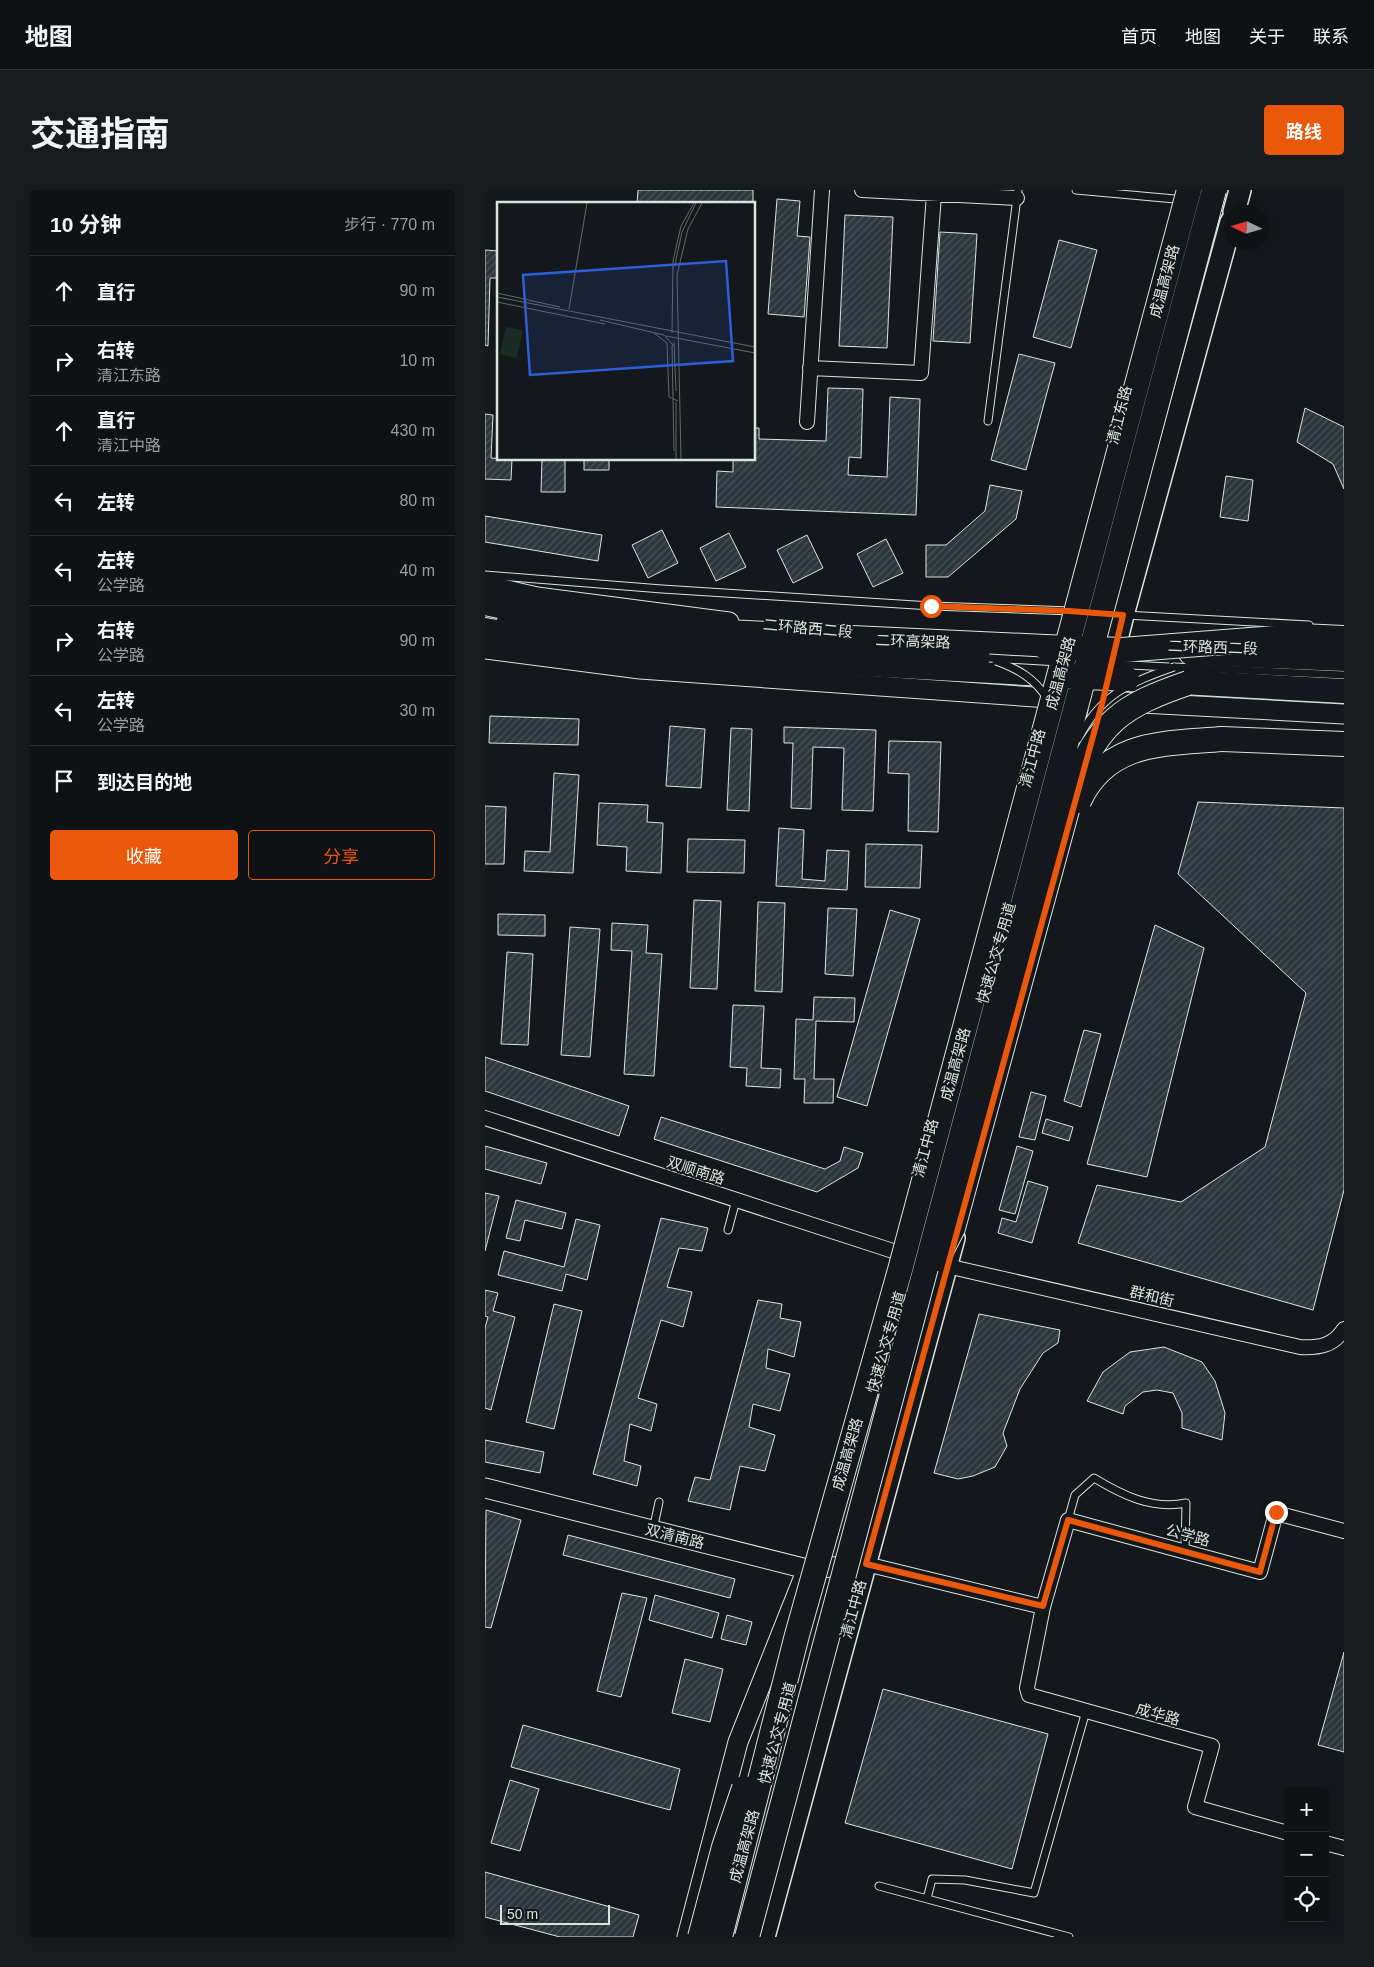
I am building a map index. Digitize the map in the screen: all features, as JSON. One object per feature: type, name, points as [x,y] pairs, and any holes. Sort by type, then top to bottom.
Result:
[{"type":"highway","name":"成温高架路","points":[[747,1937],[914,1306],[1214,190]]},
{"type":"highway","name":"成温高架路","points":[[720,1937],[797,1635],[905,1251],[1180,193]]},
{"type":"highway","name":"二环高架路","points":[[488,618],[576,622],[641,628],[1119,647],[1344,659]]},
{"type":"highway","name":"二环高架路","points":[[488,618],[536,639],[742,657],[1181,675],[1344,691]]},
{"type":"highway","points":[[1119,647],[1301,636],[1344,638]]},
{"type":"highway","points":[[914,1306],[953,1228],[1073,788],[1082,762],[1098,736],[1126,709],[1155,694],[1181,675]]},
{"type":"highway","points":[[1057,848],[1084,789],[1095,774],[1123,754],[1147,745],[1223,739],[1344,744]]},
{"type":"highway","points":[[700,1937],[724,1847],[797,1635]]},
{"type":"main road","points":[[1236,205],[1240,190]]},
{"type":"main road","name":"清江东路","points":[[1062,640],[1078,612],[1180,193]]},
{"type":"main road","points":[[1119,647],[1114,614],[1224,245]]},
{"type":"main road","name":"二环路西二段","points":[[485,585],[537,597],[723,621],[887,634],[1062,640],[1119,647],[1344,653]]},
{"type":"main road","name":"清江中路","points":[[710,1937],[807,1569],[1049,698],[1062,640]]},
{"type":"main road","name":"清江中路","points":[[764,1937],[947,1266],[1119,647]]},
{"type":"main road","points":[[485,649],[640,669],[1049,698],[1344,714]]},
{"type":"main road","name":"双清南路","points":[[485,1488],[807,1569],[866,1564]]},
{"type":"main road","name":"清江中路","points":[[687,1937],[738,1742],[807,1569]]},
{"type":"street","points":[[807,422],[822,190]]},
{"type":"street","points":[[862,190],[934,194],[1018,194]]},
{"type":"street","points":[[810,368],[921,373],[934,194]]},
{"type":"street","name":"双顺南路","points":[[485,1118],[896,1252]]},
{"type":"street","name":"群和街","points":[[947,1266],[1301,1347],[1321,1348],[1338,1338],[1344,1329]]},
{"type":"street","name":"公学路","points":[[1068,1520],[1260,1572],[1276,1512],[1344,1531]]},
{"type":"street","points":[[866,1564],[1043,1606],[1068,1520]]},
{"type":"street","name":"成华路","points":[[1043,1606],[1027,1688],[1029,1696],[1212,1746],[1195,1807],[1284,1832]]},
{"type":"street","points":[[1329,1844],[1344,1848]]},
{"type":"lane","points":[[1076,190],[1180,193]]},
{"type":"lane","points":[[988,421],[1018,194]]},
{"type":"lane","points":[[485,575],[662,589],[931,606],[1078,612]]},
{"type":"lane","points":[[1096,613],[1315,625]]},
{"type":"lane","points":[[488,618],[558,629]]},
{"type":"lane","points":[[735,644],[1067,662]]},
{"type":"lane","points":[[989,658],[1019,670],[1035,682],[1051,706],[1057,720]]},
{"type":"lane","name":"快速公交专用道","points":[[1077,662],[1181,675],[1344,675]]},
{"type":"lane","name":"快速公交专用道","points":[[835,1573],[1057,786],[1084,727],[1098,708],[1131,682],[1181,675]]},
{"type":"lane","name":"快速公交专用道","points":[[1057,786],[1060,735]]},
{"type":"lane","points":[[727,1230],[736,1200]]},
{"type":"lane","points":[[1068,1520],[1075,1495],[1094,1478],[1133,1498],[1153,1503],[1176,1505],[1186,1503],[1185,1551]]},
{"type":"lane","points":[[653,1530],[659,1502]]},
{"type":"lane","points":[[927,1899],[932,1879],[965,1880],[1034,1893],[1086,1711]]},
{"type":"lane","points":[[879,1886],[1069,1937]]},
{"type":"building","points":[[638,190],[753,190],[753,202],[637,202]]},
{"type":"building","points":[[777,199],[800,201],[797,236],[810,237],[804,317],[768,314]]},
{"type":"building","points":[[845,215],[893,217],[887,348],[839,346]]},
{"type":"building","points":[[940,232],[977,234],[970,343],[933,341]]},
{"type":"building","points":[[1059,240],[1097,250],[1071,348],[1033,337]]},
{"type":"building","points":[[485,250],[497,251],[497,278],[490,278],[488,346],[485,345]]},
{"type":"building","points":[[1019,354],[1055,363],[1026,470],[991,460]]},
{"type":"building","points":[[828,388],[863,389],[861,458],[849,457],[848,475],[887,477],[890,397],[920,399],[916,515],[716,507],[717,471],[733,472],[733,460],[755,460],[755,428],[759,428],[759,439],[826,441]]},
{"type":"building","points":[[1305,408],[1344,427],[1344,489],[1333,464],[1297,442]]},
{"type":"building","points":[[485,414],[493,415],[491,458],[512,460],[511,480],[485,479]]},
{"type":"building","points":[[542,460],[565,460],[565,492],[541,492]]},
{"type":"building","points":[[584,460],[609,460],[609,470],[584,470]]},
{"type":"building","points":[[1226,476],[1253,480],[1248,521],[1220,517]]},
{"type":"building","points":[[990,485],[1022,491],[1016,519],[948,577],[926,577],[926,545],[946,545],[985,511]]},
{"type":"building","points":[[485,516],[602,535],[598,561],[485,542]]},
{"type":"building","points":[[662,530],[678,563],[648,578],[632,545]]},
{"type":"building","points":[[729,533],[746,567],[716,581],[700,548]]},
{"type":"building","points":[[807,535],[823,568],[793,583],[777,550]]},
{"type":"building","points":[[886,539],[903,573],[873,587],[857,554]]},
{"type":"building","points":[[490,716],[579,719],[578,745],[489,743]]},
{"type":"building","points":[[670,726],[705,729],[701,788],[666,786]]},
{"type":"building","points":[[784,727],[876,730],[873,811],[842,810],[844,748],[813,747],[811,809],[791,808],[793,743],[784,743]]},
{"type":"building","points":[[731,728],[752,729],[749,811],[727,810]]},
{"type":"building","points":[[889,741],[941,742],[938,832],[908,831],[909,774],[888,773]]},
{"type":"building","points":[[554,773],[579,775],[573,873],[524,871],[525,851],[550,852]]},
{"type":"building","points":[[1198,802],[1344,808],[1344,1190],[1313,1310],[1078,1243],[1097,1185],[1181,1202],[1265,1147],[1306,993],[1178,874]]},
{"type":"building","points":[[599,803],[648,805],[647,822],[663,823],[661,873],[626,871],[627,847],[597,845]]},
{"type":"building","points":[[485,806],[506,807],[504,864],[485,864]]},
{"type":"building","points":[[779,828],[804,830],[802,879],[825,881],[827,850],[849,851],[847,890],[776,886]]},
{"type":"building","points":[[688,839],[745,840],[744,873],[687,872]]},
{"type":"building","points":[[866,844],[922,845],[920,888],[865,887]]},
{"type":"building","points":[[694,900],[721,901],[717,989],[690,988]]},
{"type":"building","points":[[758,902],[785,903],[782,992],[755,991]]},
{"type":"building","points":[[828,908],[857,909],[853,976],[825,974]]},
{"type":"building","points":[[890,910],[920,919],[867,1106],[837,1097]]},
{"type":"building","points":[[498,914],[545,915],[545,936],[498,935]]},
{"type":"building","points":[[612,923],[648,925],[646,953],[662,954],[654,1076],[624,1074],[632,951],[611,950]]},
{"type":"building","points":[[1155,925],[1204,948],[1147,1177],[1087,1164]]},
{"type":"building","points":[[570,927],[600,929],[590,1057],[561,1055]]},
{"type":"building","points":[[507,952],[533,954],[528,1045],[501,1044]]},
{"type":"building","points":[[814,997],[855,998],[854,1022],[816,1021],[814,1079],[834,1079],[833,1103],[804,1103],[805,1079],[794,1079],[796,1019],[813,1020]]},
{"type":"building","points":[[733,1005],[764,1006],[761,1068],[781,1069],[780,1088],[746,1086],[747,1068],[730,1067]]},
{"type":"building","points":[[1084,1030],[1101,1034],[1081,1107],[1064,1101]]},
{"type":"building","points":[[485,1057],[629,1106],[619,1136],[485,1091]]},
{"type":"building","points":[[1031,1092],[1046,1096],[1035,1140],[1019,1137]]},
{"type":"building","points":[[661,1117],[825,1169],[840,1161],[844,1147],[863,1153],[858,1168],[817,1192],[654,1139]]},
{"type":"building","points":[[1046,1119],[1073,1127],[1069,1141],[1042,1133]]},
{"type":"building","points":[[485,1146],[547,1163],[541,1184],[485,1169]]},
{"type":"building","points":[[1017,1146],[1033,1151],[1015,1214],[999,1210]]},
{"type":"building","points":[[1028,1181],[1048,1187],[1032,1243],[998,1233],[1002,1218],[1016,1222]]},
{"type":"building","points":[[485,1193],[499,1196],[485,1251]]},
{"type":"building","points":[[516,1200],[566,1213],[562,1229],[525,1220],[520,1241],[506,1238]]},
{"type":"building","points":[[661,1218],[708,1228],[702,1251],[679,1248],[667,1287],[692,1292],[683,1327],[661,1320],[642,1384],[638,1398],[657,1404],[651,1431],[630,1424],[624,1461],[641,1466],[637,1486],[593,1474]]},
{"type":"building","points":[[576,1219],[600,1225],[587,1280],[566,1274],[562,1291],[498,1275],[504,1251],[564,1267]]},
{"type":"building","points":[[485,1290],[498,1293],[493,1311],[515,1317],[491,1410],[485,1408],[485,1328],[488,1317],[485,1316]]},
{"type":"building","points":[[758,1300],[782,1304],[780,1318],[801,1322],[794,1357],[768,1349],[766,1368],[790,1374],[780,1411],[753,1404],[749,1427],[775,1435],[765,1471],[740,1466],[730,1510],[688,1501],[695,1477],[710,1480]]},
{"type":"building","points":[[554,1304],[582,1311],[554,1429],[526,1422]]},
{"type":"building","points":[[979,1314],[1060,1330],[1058,1343],[1043,1353],[1020,1389],[1003,1433],[1007,1446],[995,1467],[973,1476],[958,1479],[934,1473]]},
{"type":"building","points":[[1164,1347],[1202,1362],[1215,1381],[1225,1413],[1222,1440],[1182,1428],[1182,1413],[1173,1393],[1157,1390],[1143,1392],[1125,1406],[1123,1414],[1087,1401],[1103,1372],[1130,1352]]},
{"type":"building","points":[[485,1440],[544,1452],[540,1473],[485,1462]]},
{"type":"building","points":[[486,1510],[521,1520],[491,1628],[485,1627]]},
{"type":"building","points":[[568,1535],[735,1579],[730,1598],[563,1555]]},
{"type":"building","points":[[622,1593],[647,1598],[621,1697],[597,1691]]},
{"type":"building","points":[[655,1595],[719,1613],[712,1638],[649,1620]]},
{"type":"building","points":[[727,1615],[752,1622],[746,1645],[721,1639]]},
{"type":"building","points":[[1344,1652],[1344,1752],[1318,1745]]},
{"type":"building","points":[[685,1659],[723,1669],[710,1722],[672,1713]]},
{"type":"building","points":[[883,1689],[1048,1734],[1012,1869],[845,1823]]},
{"type":"building","points":[[523,1725],[680,1769],[670,1810],[511,1767]]},
{"type":"building","points":[[510,1780],[539,1789],[520,1851],[491,1843]]},
{"type":"building","points":[[485,1872],[639,1915],[633,1937],[560,1937],[485,1917]]},
{"type":"route","points":[[931,606],[1123,615],[1103,700],[866,1564],[1043,1606],[1068,1520],[1260,1572],[1276,1512]]}]
